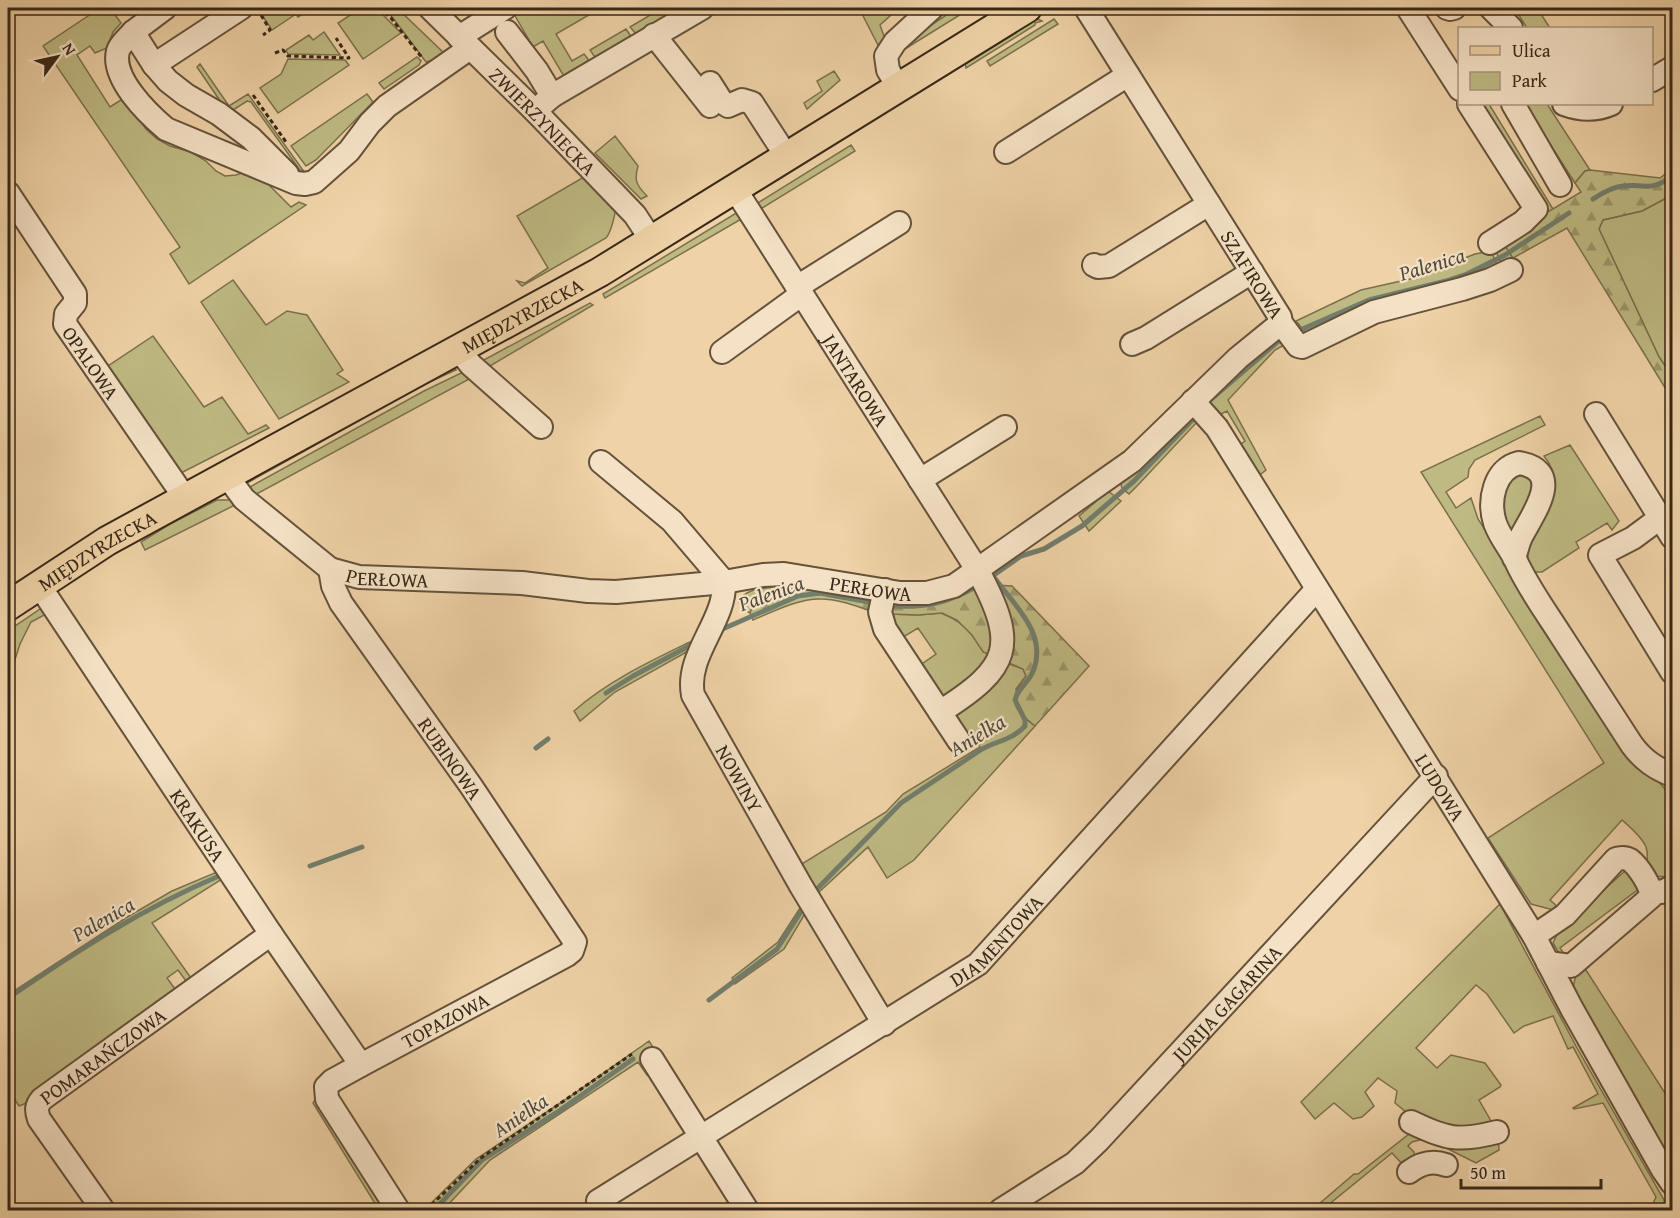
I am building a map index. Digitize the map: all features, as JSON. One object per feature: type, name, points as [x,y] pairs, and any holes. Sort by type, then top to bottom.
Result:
[{"type":"main road","name":"MIĘDZYRZECKA","points":[[8,606],[107,541],[583,282],[1027,8]]},
{"type":"street","points":[[165,8],[133,32],[118,48],[117,62],[121,75],[136,100],[166,129],[296,183],[305,184],[314,182],[349,151],[370,123],[387,106],[505,8]]},
{"type":"street","points":[[154,65],[241,8]]},
{"type":"street","name":"ZWIERZYNIECKA","points":[[430,8],[535,111],[634,215],[652,241]]},
{"type":"street","points":[[535,111],[552,96],[702,8]]},
{"type":"street","points":[[898,87],[888,70],[886,56],[895,42],[932,8]]},
{"type":"street","name":"SZAFIROWA","points":[[1086,8],[1280,317],[1281,324],[1298,346],[1302,347],[1374,312],[1462,290],[1511,270]]},
{"type":"street","points":[[1408,8],[1458,86]]},
{"type":"street","points":[[1447,8],[1454,8]]},
{"type":"street","points":[[1492,16],[1509,27]]},
{"type":"street","points":[[133,32],[154,65],[168,81],[251,138],[296,183]]},
{"type":"street","points":[[507,32],[537,70],[552,96]]},
{"type":"street","points":[[654,35],[710,106]]},
{"type":"street","points":[[1653,79],[1672,68]]},
{"type":"street","points":[[1006,152],[1128,75]]},
{"type":"street","points":[[710,83],[722,102],[728,106],[742,100],[752,103],[786,157]]},
{"type":"street","points":[[1470,105],[1536,209],[1523,222],[1490,243]]},
{"type":"street","points":[[1513,105],[1560,185]]},
{"type":"street","points":[[1568,105],[1586,109],[1608,105]]},
{"type":"street","name":"JANTAROWA","points":[[735,189],[978,571],[1000,620],[1003,646],[999,662],[990,675],[964,697],[940,712]]},
{"type":"street","name":"OPALOWA","points":[[8,193],[75,294],[75,303],[66,314],[65,324],[185,498]]},
{"type":"street","points":[[1094,265],[1103,267],[1114,263],[1209,204]]},
{"type":"street","points":[[722,352],[800,290],[899,223]]},
{"type":"street","points":[[1132,344],[1146,338],[1252,272]]},
{"type":"street","name":"PERŁOWA","points":[[227,476],[244,499],[330,569],[359,577],[522,584],[616,592],[784,574],[912,594],[941,591],[978,571],[1131,461],[1251,347],[1281,324]]},
{"type":"street","points":[[458,349],[471,365],[541,427]]},
{"type":"street","name":"LUDOWA","points":[[1193,401],[1217,428],[1436,776],[1534,936],[1572,1009],[1672,1183]]},
{"type":"street","points":[[1596,414],[1672,537]]},
{"type":"street","points":[[920,480],[1005,428]]},
{"type":"street","points":[[601,462],[680,529],[724,582]]},
{"type":"street","points":[[1660,518],[1633,538],[1600,555],[1672,672]]},
{"type":"street","points":[[1514,558],[1523,576],[1632,745],[1642,758],[1672,775]]},
{"type":"street","name":"RUBINOWA","points":[[330,569],[333,586],[341,603],[471,786],[572,937],[574,947]]},
{"type":"street","name":"NOWINY","points":[[724,582],[722,604],[705,639],[694,672],[693,695],[795,876],[884,1024]]},
{"type":"street","name":"KRAKUSA","points":[[39,585],[361,1065]]},
{"type":"street","name":"DIAMENTOWA","points":[[598,1201],[978,964],[1317,589]]},
{"type":"street","points":[[885,590],[880,612],[885,629],[959,741]]},
{"type":"street","name":"JURIJA GAGARINA","points":[[1001,1210],[1075,1163],[1099,1140],[1436,776]]},
{"type":"street","points":[[1534,936],[1565,915],[1616,859],[1622,857],[1630,860],[1662,889],[1571,966],[1548,963]]},
{"type":"street","name":"POMARAŃCZOWA","points":[[103,1210],[39,1119],[36,1111],[37,1105],[42,1099],[271,934]]},
{"type":"street","name":"TOPAZOWA","points":[[398,1210],[327,1099],[326,1087],[332,1081],[361,1065],[567,955],[574,947]]},
{"type":"street","points":[[652,1059],[747,1210]]},
{"type":"street","points":[[1411,1122],[1440,1136],[1450,1138],[1469,1139],[1497,1132]]},
{"type":"street","points":[[1409,1172],[1425,1163],[1446,1165]]},
{"type":"path","points":[[261,8],[261,17],[270,30],[263,35]]},
{"type":"path","points":[[379,8],[391,18],[423,59],[420,66]]},
{"type":"path","points":[[275,53],[283,50],[288,56],[349,58],[336,38]]},
{"type":"path","points":[[253,95],[292,150]]},
{"type":"path","points":[[426,1210],[481,1158],[635,1052],[652,1059]]},
{"type":"green space","points":[[100,8],[110,8],[121,23],[113,32],[107,48],[95,53],[90,46],[77,55],[110,107],[124,98],[146,129],[157,139],[170,146],[191,152],[225,176],[250,170],[277,178],[270,186],[291,207],[299,202],[306,205],[189,284],[170,254],[180,247],[43,46]]},
{"type":"green space","points":[[264,8],[313,8],[298,17],[296,14],[272,30],[262,15]]},
{"type":"green space","points":[[361,8],[376,8],[401,33],[363,59],[338,23]]},
{"type":"green space","points":[[383,8],[397,8],[447,56],[426,62]]},
{"type":"green space","points":[[525,8],[601,8],[556,34],[572,61],[584,54],[588,59],[586,65],[565,78],[543,41],[533,47],[514,14]]},
{"type":"green space","points":[[662,8],[667,8],[669,16],[637,35],[630,27]]},
{"type":"green space","points":[[859,8],[899,8],[880,25],[885,39],[878,45]]},
{"type":"green space","points":[[957,8],[971,8],[900,52],[916,35]]},
{"type":"green space","points":[[1537,8],[1549,27],[1526,27],[1515,9]]},
{"type":"green space","points":[[1036,18],[1042,21],[1035,23],[966,68],[965,61]]},
{"type":"green space","points":[[1054,19],[1058,24],[990,66],[987,61]]},
{"type":"green space","points":[[626,29],[630,35],[629,39],[598,58],[594,56],[590,50]]},
{"type":"green space","points":[[324,32],[340,55],[288,54],[286,50],[309,35],[313,40]]},
{"type":"green space","points":[[417,57],[421,61],[419,65],[384,89],[379,83]]},
{"type":"green space","points":[[288,59],[345,60],[349,65],[278,113],[260,88],[281,74]]},
{"type":"green space","points":[[200,64],[229,106],[248,94],[305,173],[299,169],[251,102],[247,101],[230,112],[227,111],[197,67]]},
{"type":"green space","points":[[834,71],[840,80],[807,109],[804,103],[822,91],[817,81]]},
{"type":"green space","points":[[367,94],[373,102],[316,160],[306,166],[291,146]]},
{"type":"green space","points":[[1477,105],[1490,105],[1553,209],[1506,246],[1514,261],[1502,266],[1495,249],[1531,221]]},
{"type":"green space","points":[[1525,105],[1548,105],[1590,170],[1585,171],[1575,183]]},
{"type":"green space","points":[[615,136],[638,166],[637,182],[647,196],[641,199],[595,153]]},
{"type":"green space","points":[[851,145],[855,151],[759,210],[756,204]]},
{"type":"green space","points":[[1672,169],[1672,195],[1642,211],[1603,220],[1599,229],[1659,357],[1672,376],[1672,399],[1567,228],[1513,258],[1505,246],[1546,213],[1581,192],[1575,183],[1585,171],[1660,178]]},
{"type":"green space","points":[[584,177],[615,208],[608,236],[522,286],[517,281],[525,283],[548,268],[517,216]]},
{"type":"green space","points":[[1672,195],[1672,376],[1659,357],[1599,229],[1603,220],[1642,211]]},
{"type":"green space","points":[[738,212],[743,218],[605,298],[603,294]]},
{"type":"green space","points":[[1491,251],[1498,267],[1307,334],[1296,321],[1361,290],[1410,279],[1475,254]]},
{"type":"green space","points":[[233,280],[266,325],[287,311],[307,315],[343,370],[337,374],[349,382],[279,419],[201,302]]},
{"type":"green space","points":[[590,303],[593,305],[485,369],[480,362]]},
{"type":"green space","points":[[1278,335],[1284,345],[1275,350],[1228,400],[1266,470],[1256,478],[1237,447],[1245,441],[1227,411],[1217,416],[1205,401]]},
{"type":"green space","points":[[153,336],[204,407],[222,397],[248,434],[266,425],[269,428],[181,473],[108,369],[108,366]]},
{"type":"green space","points":[[449,366],[456,370],[423,385],[249,482],[251,477]]},
{"type":"green space","points":[[461,373],[473,377],[253,496],[248,488],[424,391]]},
{"type":"green space","points":[[1191,415],[1199,420],[1138,485],[1129,494],[1122,488],[1120,481]]},
{"type":"green space","points":[[1540,416],[1545,425],[1475,460],[1469,469],[1468,477],[1446,492],[1456,508],[1471,498],[1478,519],[1558,644],[1650,772],[1672,797],[1672,877],[1653,876],[1647,864],[1647,851],[1644,843],[1636,832],[1622,820],[1550,900],[1560,909],[1557,911],[1531,904],[1488,838],[1604,763],[1421,472]]},
{"type":"green space","points":[[1570,445],[1619,521],[1612,530],[1607,523],[1576,542],[1579,548],[1542,572],[1533,572],[1528,558],[1530,544],[1551,503],[1555,489],[1553,473],[1544,456]]},
{"type":"green space","points":[[1521,475],[1529,479],[1532,485],[1531,493],[1509,535],[1505,519],[1504,492],[1513,479]]},
{"type":"green space","points":[[1108,491],[1121,501],[1089,531],[1079,516]]},
{"type":"green space","points":[[217,500],[231,500],[235,505],[145,550],[141,542]]},
{"type":"green space","points":[[800,585],[871,594],[868,610],[839,601],[813,599],[786,606],[753,620],[751,610],[759,603],[772,599],[774,587]]},
{"type":"green space","points":[[995,585],[1012,586],[1089,666],[1035,726],[1021,714],[1015,703],[1016,692],[1026,676],[1023,669],[983,652],[972,635],[957,620],[942,613],[890,614],[892,598],[967,586],[982,593]]},
{"type":"green space","points":[[774,587],[772,599],[756,605],[750,613],[743,609],[739,602],[749,592]]},
{"type":"green space","points":[[43,607],[48,613],[31,622],[20,644],[13,666],[8,665],[8,631]]},
{"type":"green space","points":[[941,613],[962,625],[984,651],[995,658],[943,699],[919,666],[936,654],[918,628],[900,639],[890,614]]},
{"type":"green space","points":[[694,640],[692,649],[615,692],[580,721],[574,711],[602,690],[632,671]]},
{"type":"green space","points":[[1004,662],[1023,669],[1026,676],[1016,689],[1021,715],[1035,726],[914,860],[887,878],[868,847],[818,893],[835,922],[796,860],[799,858],[802,864],[886,812],[903,794],[980,747],[973,737],[965,735],[954,718],[955,711]]},
{"type":"green space","points":[[1625,871],[1630,871],[1640,888],[1560,948],[1567,958],[1563,960],[1553,943],[1559,930]]},
{"type":"green space","points":[[217,872],[227,876],[152,923],[193,981],[191,983],[186,981],[178,970],[167,978],[175,989],[175,998],[34,1100],[19,1106],[8,1089],[8,995],[129,916],[172,891]]},
{"type":"green space","points":[[1500,904],[1576,1046],[1664,1200],[1664,1206],[1659,1210],[1650,1210],[1656,1197],[1603,1103],[1573,1108],[1598,1094],[1573,1047],[1568,1049],[1553,1016],[1524,1026],[1514,1033],[1487,994],[1476,985],[1416,1048],[1437,1068],[1451,1055],[1485,1063],[1501,1085],[1479,1100],[1495,1128],[1465,1134],[1411,1116],[1395,1103],[1397,1091],[1378,1078],[1365,1092],[1374,1106],[1362,1117],[1353,1119],[1334,1103],[1315,1119],[1301,1102]]},
{"type":"green space","points":[[802,905],[806,912],[784,949],[735,984],[732,978],[778,942]]},
{"type":"green space","points":[[1584,967],[1672,1104],[1672,1172],[1573,989],[1576,973]]},
{"type":"green space","points":[[649,1041],[656,1052],[654,1070],[647,1075],[638,1062],[490,1160],[443,1210],[424,1210],[476,1159]]},
{"type":"green space","points":[[319,1100],[393,1210],[379,1210],[313,1103]]},
{"type":"green space","points":[[1413,1131],[1427,1138],[1412,1142],[1408,1146],[1414,1152],[1414,1158],[1404,1166],[1392,1153],[1322,1210],[1312,1210],[1354,1174],[1358,1174]]},
{"type":"green space","points":[[1498,1137],[1499,1150],[1476,1163],[1444,1147]]},
{"type":"waterway","name":"Palenica","points":[[1593,199],[1615,188],[1631,185],[1653,186],[1672,176]]},
{"type":"waterway","name":"Palenica","points":[[1298,331],[1369,300],[1467,274],[1505,255],[1569,213]]},
{"type":"waterway","name":"Palenica","points":[[1210,400],[1282,338]]},
{"type":"waterway","name":"Palenica","points":[[991,577],[1021,556],[1044,549],[1082,526],[1134,481],[1196,416]]},
{"type":"waterway","name":"Anielka","points":[[818,888],[901,803],[982,749],[1010,737],[1025,726],[1025,720],[1015,700],[1034,669],[1037,656],[1036,643],[1026,619],[993,576]]},
{"type":"waterway","name":"Palenica","points":[[891,606],[936,603],[979,585]]},
{"type":"waterway","name":"Palenica","points":[[718,631],[798,596],[820,593],[874,603]]},
{"type":"waterway","name":"Palenica","points":[[606,693],[691,645]]},
{"type":"waterway","name":"Palenica","points":[[536,748],[548,739]]},
{"type":"waterway","name":"Palenica","points":[[310,866],[362,847]]},
{"type":"waterway","name":"Palenica","points":[[8,998],[110,932],[163,902],[219,876]]},
{"type":"waterway","name":"Anielka","points":[[709,1000],[777,949],[802,910]]},
{"type":"waterway","name":"Anielka","points":[[434,1210],[482,1160],[559,1111],[633,1059]]}]
